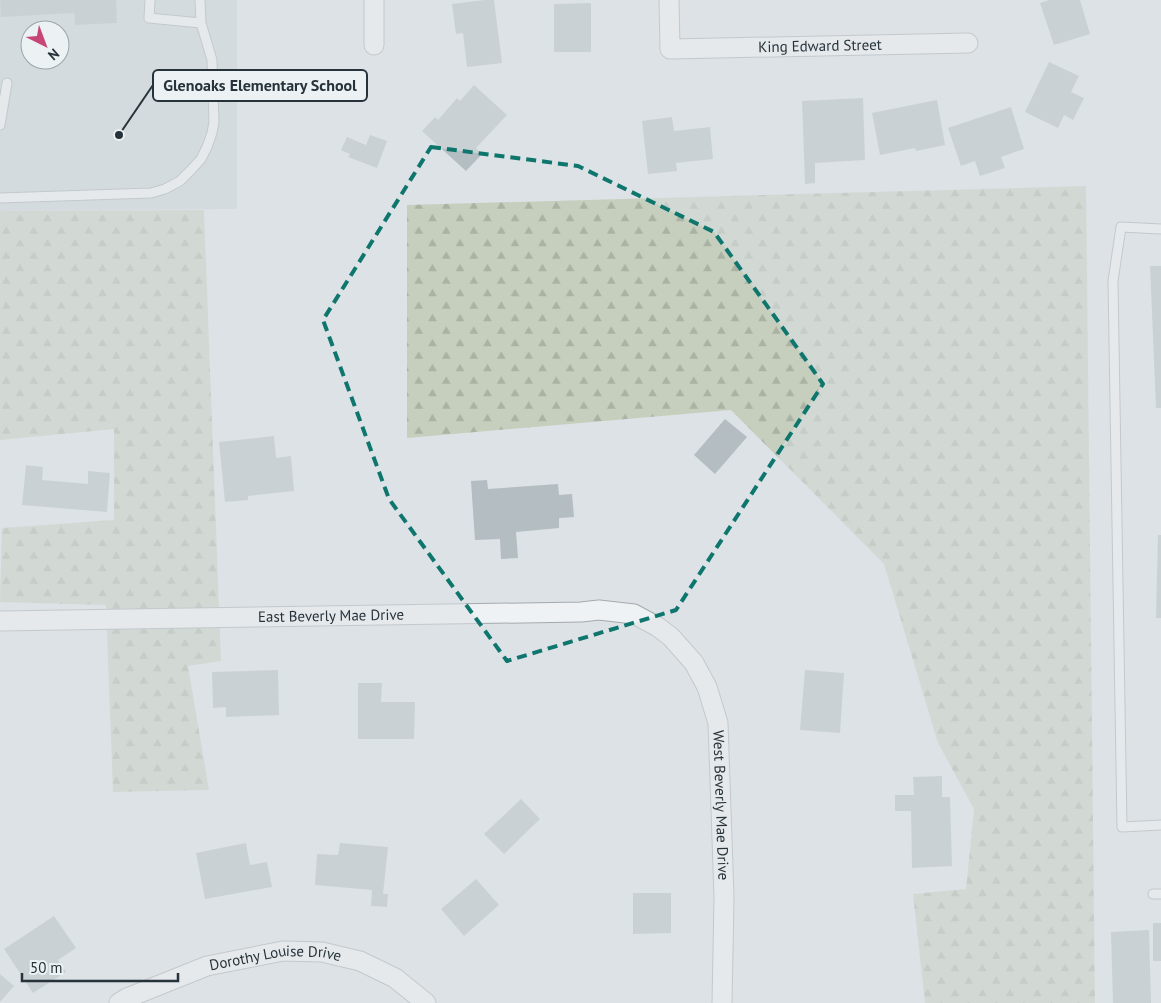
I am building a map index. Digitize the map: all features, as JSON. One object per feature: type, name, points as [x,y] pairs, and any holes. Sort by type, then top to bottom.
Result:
[{"type":"street","points":[[374,0],[374,46]]},
{"type":"street","name":"King Edward Street","points":[[669,0],[670,49],[968,43]]},
{"type":"street","name":"East Beverly Mae Drive","points":[[0,621],[599,610],[634,614],[658,627]]},
{"type":"street","name":"West Beverly Mae Drive","points":[[658,627],[694,663],[707,687],[718,723],[724,897],[722,1003]]},
{"type":"street","name":"Dorothy Louise Drive","points":[[119,1003],[207,966],[283,952],[322,952],[360,961],[395,978],[426,1003]]},
{"type":"lane","points":[[150,0],[149,18],[201,23]]},
{"type":"lane","points":[[0,198],[151,193],[165,189],[190,171],[201,159],[208,147],[214,122],[212,60],[201,23],[200,0]]},
{"type":"lane","points":[[0,125],[7,84]]},
{"type":"lane","points":[[1161,229],[1121,227],[1113,281],[1122,828],[1161,825]]},
{"type":"highlighted area","points":[[431,147],[578,166],[714,232],[823,384],[676,610],[507,661],[389,499],[323,320]]},
{"type":"shaded area","points":[[0,0],[237,0],[237,209],[0,211]]},
{"type":"green space","points":[[1086,186],[1095,1003],[925,1003],[913,894],[966,889],[974,809],[938,743],[884,564],[731,410],[407,438],[407,205]]},
{"type":"green space","points":[[204,210],[221,661],[188,666],[209,790],[113,792],[106,605],[0,602],[2,528],[114,520],[114,429],[0,440],[0,211]]},
{"type":"building","points":[[0,0],[116,0],[117,23],[75,25],[74,13],[1,17]]},
{"type":"building","points":[[494,0],[502,63],[467,67],[463,33],[456,34],[452,4]]},
{"type":"building","points":[[1049,0],[1080,0],[1090,34],[1054,45],[1040,3]]},
{"type":"building","points":[[591,3],[591,52],[554,52],[554,4]]},
{"type":"building","points":[[1049,62],[1079,76],[1071,92],[1084,98],[1073,120],[1064,115],[1058,128],[1025,112]]},
{"type":"building","points":[[474,85],[507,115],[476,148],[482,154],[466,171],[422,131],[435,117],[438,120],[457,98],[460,101]]},
{"type":"building","points":[[863,98],[865,160],[815,163],[815,183],[805,184],[802,101]]},
{"type":"building","points":[[937,100],[945,145],[916,151],[915,148],[880,155],[872,113]]},
{"type":"building","points":[[1011,107],[1024,149],[1001,157],[1005,168],[980,176],[975,161],[961,166],[948,128]]},
{"type":"building","points":[[672,117],[674,131],[710,127],[713,159],[676,163],[677,171],[648,174],[642,121]]},
{"type":"building","points":[[370,135],[387,141],[377,168],[348,157],[350,154],[341,150],[347,137],[366,145]]},
{"type":"building","points":[[1150,266],[1161,266],[1161,408],[1156,408]]},
{"type":"building","points":[[725,419],[747,437],[715,474],[694,455]]},
{"type":"building","points":[[274,436],[276,458],[291,456],[294,491],[248,496],[248,500],[225,502],[219,442]]},
{"type":"building","points":[[26,465],[43,467],[42,480],[88,484],[88,471],[110,473],[107,512],[22,505]]},
{"type":"building","points":[[487,480],[488,489],[558,484],[559,495],[572,494],[574,517],[559,518],[559,528],[516,532],[518,558],[501,559],[500,539],[475,540],[471,481]]},
{"type":"building","points":[[1158,535],[1161,535],[1161,618],[1156,618]]},
{"type":"building","points":[[278,670],[279,715],[226,717],[226,707],[213,708],[212,672]]},
{"type":"building","points":[[805,670],[844,673],[840,733],[800,730]]},
{"type":"building","points":[[358,683],[382,683],[381,702],[415,702],[414,739],[358,739]]},
{"type":"building","points":[[942,776],[942,797],[950,797],[952,866],[912,868],[911,811],[895,811],[895,795],[914,795],[913,777]]},
{"type":"building","points":[[521,799],[540,819],[504,854],[484,834]]},
{"type":"building","points":[[246,843],[250,865],[267,862],[272,887],[205,899],[196,853]]},
{"type":"building","points":[[340,843],[388,847],[383,894],[388,894],[387,907],[371,906],[372,890],[315,885],[317,854],[338,855]]},
{"type":"building","points":[[476,879],[499,905],[464,936],[441,909]]},
{"type":"building","points":[[633,893],[671,893],[671,933],[633,934]]},
{"type":"building","points":[[54,916],[76,948],[58,960],[66,972],[33,993],[4,949]]},
{"type":"building","points":[[1153,923],[1161,923],[1161,961],[1153,961]]},
{"type":"building","points":[[1149,930],[1151,1003],[1113,1003],[1111,932]]},
{"type":"building","points":[[0,974],[14,986],[0,1002]]},
{"type":"place","name":"Glenoaks Elementary School","points":[[119,135]]}]
